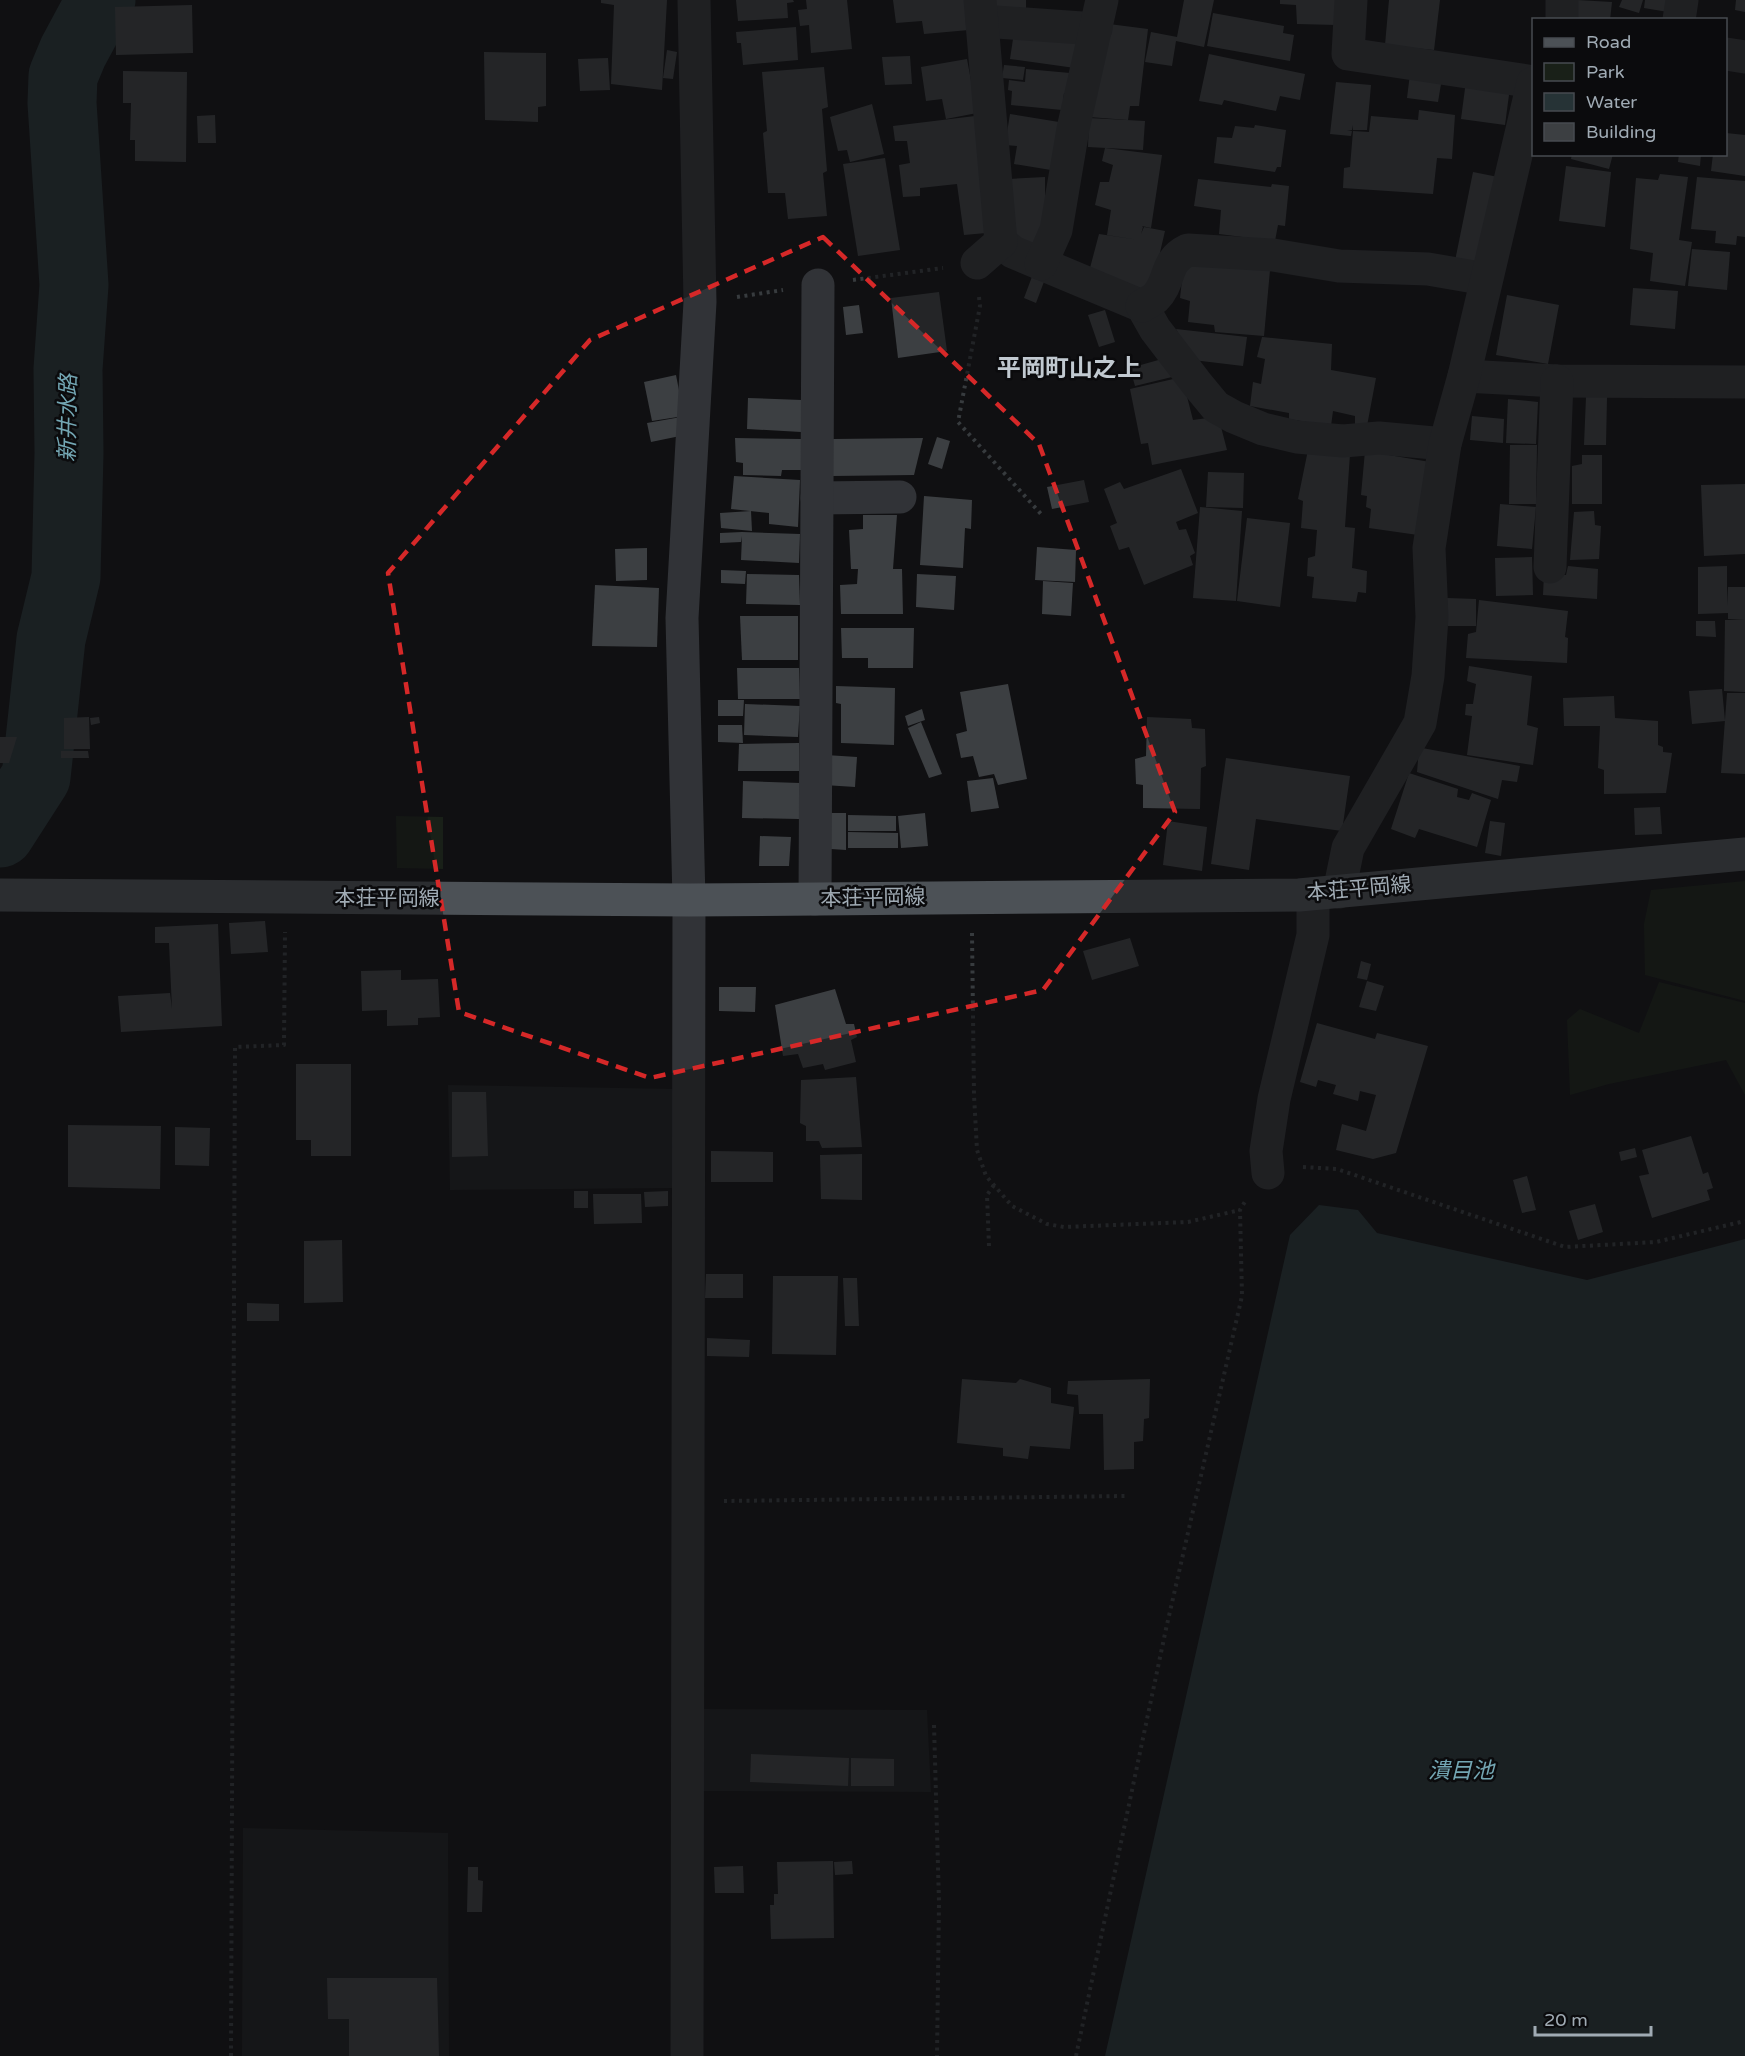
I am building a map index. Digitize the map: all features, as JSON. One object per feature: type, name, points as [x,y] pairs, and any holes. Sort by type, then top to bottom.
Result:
[{"type":"main road","name":"本荘平岡線","points":[[0,895],[689,900],[1326,892],[1745,855]]},
{"type":"street","points":[[687,2056],[689,900],[682,618],[700,302],[694,0]]},
{"type":"street","points":[[1351,0],[1348,54],[1532,83]]},
{"type":"street","points":[[1562,0],[1562,18]]},
{"type":"street","points":[[1679,18],[1682,0]]},
{"type":"street","points":[[1041,264],[1056,230],[1073,129],[1099,14],[981,10],[1002,242],[1013,252],[1041,264],[1142,306],[1155,329],[1216,407],[1234,417],[1263,429],[1297,437],[1343,441],[1379,438],[1445,444]]},
{"type":"street","points":[[1727,54],[1745,57]]},
{"type":"street","points":[[1268,1173],[1266,1151],[1274,1099],[1313,935],[1326,892],[1348,848],[1419,723],[1428,676],[1432,617],[1429,548],[1445,444],[1464,376],[1532,87]]},
{"type":"street","points":[[977,263],[1002,242]]},
{"type":"street","points":[[1142,306],[1154,298],[1163,286],[1177,256],[1188,250],[1273,255],[1340,266],[1428,268],[1486,279]]},
{"type":"street","points":[[814,899],[818,285]]},
{"type":"street","points":[[1464,376],[1557,381],[1745,382]]},
{"type":"street","points":[[1550,567],[1557,381]]},
{"type":"street","points":[[817,498],[900,497]]},
{"type":"path","points":[[977,263],[980,306],[958,422],[1041,514]]},
{"type":"path","points":[[231,2056],[235,1047],[284,1045],[286,897]]},
{"type":"path","points":[[966,897],[973,939],[974,1095],[977,1150],[986,1176],[1012,1206],[1047,1224],[1064,1227],[1188,1222],[1240,1210]]},
{"type":"path","points":[[1076,2056],[1164,1641],[1242,1296],[1240,1210],[1258,1180],[1279,1166],[1337,1169],[1565,1247],[1656,1242],[1745,1221]]},
{"type":"path","points":[[989,1246],[987,1195],[994,1185]]},
{"type":"path","points":[[688,1501],[1125,1496]]},
{"type":"path","points":[[934,1725],[939,1902],[937,2056]]},
{"type":"highlighted area","points":[[823,237],[1039,444],[1175,812],[1043,990],[650,1078],[459,1012],[388,573],[590,340]]},
{"type":"shaded area","points":[[448,1085],[676,1089],[676,1182],[672,1183],[672,1188],[450,1190]]},
{"type":"shaded area","points":[[701,1709],[927,1710],[931,1792],[702,1791]]},
{"type":"shaded area","points":[[243,1828],[448,1833],[449,2056],[242,2056]]},
{"type":"green space","points":[[396,816],[443,817],[443,869],[397,868]]},
{"type":"green space","points":[[1745,881],[1745,1001],[1645,975],[1644,924],[1651,890]]},
{"type":"green space","points":[[1659,982],[1745,1003],[1745,1095],[1726,1060],[1609,1084],[1570,1095],[1567,1020],[1580,1009],[1639,1033]]},
{"type":"water","name":"潰目池","points":[[1319,1205],[1358,1210],[1377,1233],[1587,1280],[1745,1239],[1745,2056],[1105,2056],[1290,1235]]},
{"type":"building","points":[[601,0],[667,0],[662,90],[611,84],[614,5],[601,3]]},
{"type":"building","points":[[736,0],[793,0],[794,2],[787,3],[788,18],[738,21]]},
{"type":"building","points":[[806,0],[847,0],[852,49],[811,53],[809,25],[800,26],[798,10],[807,9]]},
{"type":"building","points":[[893,0],[966,0],[969,30],[924,34],[922,21],[896,23]]},
{"type":"building","points":[[995,0],[1026,0],[1026,10],[995,10]]},
{"type":"building","points":[[1184,0],[1214,0],[1204,47],[1176,41],[1172,66],[1145,62],[1151,32],[1177,37]]},
{"type":"building","points":[[1280,0],[1338,0],[1337,25],[1297,24],[1296,5],[1280,4]]},
{"type":"building","points":[[1389,0],[1440,0],[1434,50],[1385,45]]},
{"type":"building","points":[[1577,0],[1612,2],[1610,18],[1576,18]]},
{"type":"building","points":[[1622,0],[1643,0],[1639,13],[1619,7]]},
{"type":"building","points":[[1645,0],[1670,0],[1668,12],[1644,8]]},
{"type":"building","points":[[1736,0],[1745,0],[1745,12],[1735,10]]},
{"type":"building","points":[[192,5],[193,53],[116,55],[115,7]]},
{"type":"building","points":[[1213,13],[1284,26],[1283,33],[1294,35],[1290,61],[1207,46]]},
{"type":"building","points":[[1109,24],[1148,29],[1139,106],[1130,106],[1128,120],[1089,117]]},
{"type":"building","points":[[796,27],[798,60],[743,65],[741,43],[737,43],[736,32]]},
{"type":"building","points":[[1013,39],[1080,41],[1075,68],[1010,59]]},
{"type":"building","points":[[667,50],[677,52],[673,79],[663,78]]},
{"type":"building","points":[[484,52],[546,53],[546,106],[538,107],[538,122],[485,120]]},
{"type":"building","points":[[1209,54],[1305,74],[1300,100],[1280,96],[1276,111],[1224,100],[1222,105],[1199,101]]},
{"type":"building","points":[[910,56],[912,84],[885,85],[882,57]]},
{"type":"building","points":[[608,58],[610,90],[580,91],[578,59]]},
{"type":"building","points":[[967,59],[977,113],[946,119],[942,99],[926,101],[921,67]]},
{"type":"building","points":[[1004,65],[1025,67],[1023,80],[1002,78]]},
{"type":"building","points":[[824,67],[828,107],[822,109],[827,171],[823,173],[827,216],[788,219],[785,193],[768,193],[763,133],[767,131],[762,72]]},
{"type":"building","points":[[1026,69],[1070,73],[1068,93],[1064,93],[1062,110],[1011,105],[1012,91],[1008,90],[1009,80],[1025,82]]},
{"type":"building","points":[[123,71],[187,72],[186,162],[135,161],[135,140],[130,140],[131,103],[123,103]]},
{"type":"building","points":[[1410,74],[1442,78],[1438,102],[1407,98]]},
{"type":"building","points":[[1466,81],[1510,87],[1505,125],[1461,119]]},
{"type":"building","points":[[1336,82],[1371,85],[1367,130],[1353,130],[1353,125],[1352,130],[1347,130],[1352,131],[1351,136],[1330,134]]},
{"type":"building","points":[[872,104],[884,154],[850,162],[847,150],[838,151],[830,117]]},
{"type":"building","points":[[1419,110],[1455,115],[1452,159],[1437,158],[1433,194],[1343,188],[1344,168],[1350,167],[1353,131],[1369,132],[1371,116],[1418,120]]},
{"type":"building","points":[[1010,114],[1059,122],[1051,170],[1014,164],[1017,146],[1005,145]]},
{"type":"building","points":[[215,115],[216,143],[198,143],[197,116]]},
{"type":"building","points":[[975,116],[986,233],[964,235],[957,184],[920,188],[920,196],[903,197],[899,165],[910,163],[907,141],[895,141],[893,126]]},
{"type":"building","points":[[1089,118],[1145,121],[1143,150],[1088,147]]},
{"type":"building","points":[[1255,125],[1286,130],[1281,167],[1277,167],[1275,172],[1214,163],[1217,137],[1232,138],[1235,126],[1254,128]]},
{"type":"building","points":[[1727,133],[1745,135],[1745,176],[1711,171],[1713,156],[1727,156]]},
{"type":"building","points":[[1105,148],[1162,155],[1151,228],[1142,226],[1141,234],[1144,227],[1165,231],[1155,274],[1145,290],[1090,268],[1099,234],[1139,240],[1107,235],[1111,210],[1095,205],[1100,182],[1109,182],[1113,165],[1102,161]]},
{"type":"building","points":[[1572,156],[1612,156],[1609,169],[1571,159]]},
{"type":"building","points":[[1679,156],[1701,156],[1700,166],[1678,162]]},
{"type":"building","points":[[885,158],[900,250],[858,256],[843,164]]},
{"type":"building","points":[[1566,166],[1611,172],[1605,227],[1559,221]]},
{"type":"building","points":[[1473,172],[1498,177],[1481,266],[1455,261]]},
{"type":"building","points":[[1660,174],[1688,177],[1679,240],[1692,242],[1685,286],[1650,281],[1653,253],[1630,249],[1636,178],[1658,180]]},
{"type":"building","points":[[1045,177],[1045,242],[1034,253],[1015,234],[1009,179]]},
{"type":"building","points":[[1697,177],[1745,181],[1745,237],[1737,236],[1736,245],[1715,243],[1716,231],[1691,229]]},
{"type":"building","points":[[1198,179],[1271,187],[1272,184],[1289,186],[1285,226],[1278,225],[1275,241],[1219,234],[1221,210],[1194,206]]},
{"type":"building","points":[[1692,249],[1730,252],[1727,290],[1688,286]]},
{"type":"building","points":[[1184,262],[1270,270],[1264,336],[1215,332],[1214,325],[1188,322],[1190,301],[1180,298]]},
{"type":"building","points":[[1033,274],[1045,279],[1036,303],[1024,298]]},
{"type":"building","points":[[1633,288],[1678,291],[1675,329],[1630,325]]},
{"type":"building","points":[[939,292],[947,351],[898,358],[891,298]]},
{"type":"building","points":[[1507,295],[1559,305],[1548,364],[1496,355]]},
{"type":"building","points":[[859,305],[863,333],[846,335],[843,307]]},
{"type":"building","points":[[1105,310],[1115,342],[1099,347],[1088,315]]},
{"type":"building","points":[[1176,329],[1247,337],[1243,366],[1193,360]]},
{"type":"building","points":[[1262,337],[1332,344],[1331,370],[1376,378],[1367,426],[1355,425],[1355,416],[1333,411],[1331,426],[1289,419],[1289,413],[1250,406],[1253,382],[1261,384],[1265,359],[1257,357]]},
{"type":"building","points":[[1162,359],[1176,376],[1135,386],[1130,368]]},
{"type":"building","points":[[676,375],[684,416],[652,421],[644,382]]},
{"type":"building","points":[[1182,377],[1193,420],[1215,417],[1220,423],[1227,450],[1152,465],[1148,443],[1141,444],[1130,389]]},
{"type":"building","points":[[1586,397],[1607,397],[1606,445],[1584,445]]},
{"type":"building","points":[[748,398],[802,400],[801,432],[747,429]]},
{"type":"building","points":[[1508,399],[1538,402],[1536,444],[1506,443]]},
{"type":"building","points":[[1472,416],[1504,419],[1503,443],[1470,440]]},
{"type":"building","points":[[681,417],[685,435],[651,442],[647,423]]},
{"type":"building","points":[[937,437],[950,441],[942,469],[928,464]]},
{"type":"building","points":[[735,438],[801,439],[801,470],[782,470],[781,476],[743,475],[743,463],[736,462]]},
{"type":"building","points":[[923,438],[914,475],[833,476],[833,439]]},
{"type":"building","points":[[1510,445],[1537,445],[1536,504],[1509,504]]},
{"type":"building","points":[[1308,450],[1350,454],[1345,527],[1355,528],[1352,568],[1367,571],[1366,593],[1358,592],[1356,602],[1312,598],[1314,577],[1307,576],[1308,558],[1315,556],[1317,530],[1301,528],[1303,501],[1298,499]]},
{"type":"building","points":[[1365,451],[1430,462],[1418,535],[1369,528],[1371,509],[1366,507],[1367,496],[1361,495]]},
{"type":"building","points":[[1582,455],[1602,455],[1602,504],[1572,504],[1572,466],[1582,464]]},
{"type":"building","points":[[1181,469],[1198,513],[1176,522],[1179,530],[1186,529],[1195,553],[1190,556],[1193,565],[1144,585],[1129,547],[1119,550],[1110,526],[1117,523],[1104,489],[1120,482],[1124,489]]},
{"type":"building","points":[[1208,472],[1244,473],[1243,508],[1206,507]]},
{"type":"building","points":[[734,476],[800,480],[798,527],[769,524],[769,513],[731,509]]},
{"type":"building","points":[[1084,480],[1089,502],[1052,509],[1047,487]]},
{"type":"building","points":[[1745,484],[1745,554],[1704,556],[1701,485]]},
{"type":"building","points":[[924,496],[972,500],[971,529],[965,528],[963,568],[920,565]]},
{"type":"building","points":[[1500,504],[1536,507],[1532,549],[1497,546]]},
{"type":"building","points":[[1200,507],[1242,511],[1236,601],[1193,598]]},
{"type":"building","points":[[751,511],[752,531],[721,528],[720,513]]},
{"type":"building","points":[[1594,511],[1595,525],[1601,526],[1599,559],[1570,560],[1574,512]]},
{"type":"building","points":[[863,515],[897,515],[893,569],[902,569],[903,614],[841,614],[840,585],[857,584],[858,569],[851,569],[849,530],[863,529]]},
{"type":"building","points":[[1247,518],[1290,523],[1280,607],[1237,601]]},
{"type":"building","points":[[720,533],[800,534],[799,563],[741,560],[742,536],[741,542],[720,543]]},
{"type":"building","points":[[1037,547],[1076,550],[1075,582],[1035,580]]},
{"type":"building","points":[[647,548],[647,580],[616,581],[615,549]]},
{"type":"building","points":[[1532,557],[1533,595],[1496,596],[1495,558]]},
{"type":"building","points":[[1568,566],[1598,569],[1597,599],[1543,595],[1544,574],[1566,575]]},
{"type":"building","points":[[1727,566],[1727,606],[1728,587],[1745,587],[1745,620],[1728,619],[1728,613],[1698,614],[1698,567]]},
{"type":"building","points":[[721,570],[746,571],[745,584],[721,583]]},
{"type":"building","points":[[747,574],[799,575],[800,605],[746,604]]},
{"type":"building","points":[[917,574],[956,576],[954,610],[916,607]]},
{"type":"building","points":[[1043,581],[1073,583],[1071,616],[1042,614]]},
{"type":"building","points":[[595,585],[659,588],[657,647],[592,646]]},
{"type":"building","points":[[1447,598],[1476,599],[1476,626],[1448,626]]},
{"type":"building","points":[[1479,600],[1568,611],[1565,637],[1568,638],[1567,663],[1466,658],[1468,634],[1476,632]]},
{"type":"building","points":[[740,616],[798,616],[798,660],[742,660]]},
{"type":"building","points":[[1725,620],[1745,620],[1745,692],[1724,691]]},
{"type":"building","points":[[1696,621],[1715,621],[1716,637],[1696,636]]},
{"type":"building","points":[[841,628],[914,628],[913,668],[868,668],[868,658],[842,658]]},
{"type":"building","points":[[1469,666],[1532,676],[1527,725],[1538,728],[1533,765],[1467,755],[1472,716],[1465,715],[1466,704],[1473,704],[1476,684],[1467,681]]},
{"type":"building","points":[[737,668],[799,668],[800,699],[738,699]]},
{"type":"building","points":[[1008,684],[1027,779],[998,785],[994,774],[979,777],[973,756],[961,758],[956,734],[967,731],[960,692]]},
{"type":"building","points":[[836,686],[895,688],[894,745],[841,743],[841,704],[836,703]]},
{"type":"building","points":[[1722,689],[1725,721],[1692,724],[1689,691]]},
{"type":"building","points":[[1727,693],[1745,693],[1745,774],[1721,773]]},
{"type":"building","points":[[1614,696],[1615,718],[1658,721],[1658,745],[1663,747],[1663,752],[1672,753],[1666,793],[1604,794],[1604,770],[1598,768],[1600,726],[1564,726],[1563,698]]},
{"type":"building","points":[[718,700],[744,700],[743,716],[718,716]]},
{"type":"building","points":[[745,704],[800,706],[798,737],[744,735]]},
{"type":"building","points":[[922,709],[925,720],[908,726],[905,716]]},
{"type":"building","points":[[89,717],[90,749],[64,749],[64,718]]},
{"type":"building","points":[[99,717],[100,723],[91,725],[90,718]]},
{"type":"building","points":[[1147,717],[1191,719],[1192,728],[1205,729],[1206,766],[1201,768],[1200,809],[1143,808],[1143,785],[1136,784],[1135,759],[1146,756]]},
{"type":"building","points":[[921,722],[942,774],[929,778],[908,728]]},
{"type":"building","points":[[718,725],[742,725],[743,743],[718,742]]},
{"type":"building","points":[[0,737],[17,737],[9,763],[0,763]]},
{"type":"building","points":[[799,743],[799,771],[738,771],[739,744]]},
{"type":"building","points":[[1419,749],[1520,766],[1517,782],[1502,780],[1498,799],[1417,772]]},
{"type":"building","points":[[61,751],[88,751],[89,758],[61,758]]},
{"type":"building","points":[[826,755],[857,757],[855,787],[824,785]]},
{"type":"building","points":[[1226,758],[1350,776],[1342,831],[1256,819],[1249,870],[1211,864]]},
{"type":"building","points":[[1409,773],[1458,789],[1457,797],[1469,800],[1472,793],[1491,800],[1477,847],[1419,829],[1415,838],[1391,829]]},
{"type":"building","points":[[993,778],[999,808],[971,812],[967,781]]},
{"type":"building","points":[[743,781],[800,783],[799,819],[742,818]]},
{"type":"building","points":[[1660,807],[1662,834],[1635,835],[1634,808]]},
{"type":"building","points":[[831,813],[846,813],[846,850],[831,849]]},
{"type":"building","points":[[925,813],[928,846],[901,848],[898,816]]},
{"type":"building","points":[[848,815],[896,816],[896,831],[848,831]]},
{"type":"building","points":[[1168,821],[1207,827],[1202,871],[1163,865]]},
{"type":"building","points":[[1490,821],[1505,823],[1501,856],[1485,853]]},
{"type":"building","points":[[848,832],[898,833],[898,848],[848,848]]},
{"type":"building","points":[[760,836],[791,837],[789,866],[759,866]]},
{"type":"building","points":[[265,921],[268,952],[231,954],[229,923]]},
{"type":"building","points":[[218,924],[222,1026],[121,1032],[118,996],[170,993],[172,1009],[169,943],[155,943],[155,927]]},
{"type":"building","points":[[1130,938],[1139,966],[1092,980],[1083,951]]},
{"type":"building","points":[[1361,961],[1371,964],[1367,980],[1357,978]]},
{"type":"building","points":[[401,970],[401,980],[438,979],[440,1017],[418,1018],[418,1025],[387,1026],[387,1010],[362,1011],[361,971]]},
{"type":"building","points":[[1367,981],[1384,986],[1376,1011],[1359,1007]]},
{"type":"building","points":[[719,987],[756,987],[755,1012],[719,1011]]},
{"type":"building","points":[[835,989],[846,1024],[854,1024],[857,1037],[851,1040],[856,1062],[825,1070],[823,1064],[803,1068],[798,1054],[783,1056],[775,1005]]},
{"type":"building","points":[[1317,1023],[1375,1039],[1377,1033],[1428,1046],[1396,1153],[1373,1159],[1336,1150],[1342,1124],[1366,1131],[1376,1095],[1360,1091],[1358,1101],[1333,1094],[1336,1085],[1318,1080],[1316,1087],[1300,1082]]},
{"type":"building","points":[[296,1064],[351,1064],[351,1156],[311,1156],[311,1140],[296,1140]]},
{"type":"building","points":[[856,1077],[862,1147],[822,1148],[819,1141],[806,1141],[806,1126],[800,1123],[801,1080]]},
{"type":"building","points":[[452,1092],[486,1092],[488,1156],[452,1157]]},
{"type":"building","points":[[68,1125],[161,1126],[160,1189],[68,1187]]},
{"type":"building","points":[[175,1127],[210,1128],[209,1166],[175,1165]]},
{"type":"building","points":[[1691,1136],[1703,1174],[1708,1172],[1713,1188],[1707,1190],[1710,1200],[1652,1218],[1639,1176],[1649,1174],[1642,1150]]},
{"type":"building","points":[[1635,1148],[1637,1157],[1621,1161],[1619,1152]]},
{"type":"building","points":[[711,1151],[773,1152],[773,1182],[711,1182]]},
{"type":"building","points":[[862,1154],[862,1200],[821,1199],[820,1155]]},
{"type":"building","points":[[1527,1176],[1536,1210],[1522,1213],[1513,1180]]},
{"type":"building","points":[[574,1191],[588,1191],[588,1208],[574,1208]]},
{"type":"building","points":[[668,1191],[668,1206],[645,1207],[644,1192]]},
{"type":"building","points":[[593,1194],[641,1194],[642,1223],[594,1224]]},
{"type":"building","points":[[1595,1204],[1603,1232],[1578,1240],[1569,1211]]},
{"type":"building","points":[[342,1240],[343,1302],[304,1303],[304,1241]]},
{"type":"building","points":[[706,1274],[743,1274],[743,1298],[705,1298]]},
{"type":"building","points":[[773,1276],[838,1276],[836,1355],[772,1354]]},
{"type":"building","points":[[843,1278],[857,1278],[859,1326],[845,1326]]},
{"type":"building","points":[[247,1303],[279,1304],[279,1321],[247,1321]]},
{"type":"building","points":[[707,1338],[750,1340],[749,1357],[707,1356]]},
{"type":"building","points":[[962,1379],[1016,1383],[1020,1379],[1051,1388],[1051,1403],[1074,1407],[1070,1449],[1030,1446],[1028,1459],[1003,1456],[1003,1448],[957,1443]]},
{"type":"building","points":[[1150,1379],[1149,1418],[1144,1419],[1143,1441],[1134,1442],[1134,1469],[1104,1470],[1103,1414],[1079,1414],[1078,1395],[1067,1394],[1068,1381]]},
{"type":"building","points":[[751,1754],[849,1758],[848,1786],[750,1782]]},
{"type":"building","points":[[851,1758],[894,1759],[894,1786],[851,1786]]},
{"type":"building","points":[[833,1861],[834,1938],[771,1939],[770,1905],[774,1905],[774,1894],[778,1894],[777,1862]]},
{"type":"building","points":[[852,1861],[853,1874],[835,1875],[834,1862]]},
{"type":"building","points":[[743,1866],[744,1893],[715,1893],[714,1867]]},
{"type":"building","points":[[468,1867],[478,1867],[478,1880],[483,1881],[482,1912],[467,1912]]},
{"type":"building","points":[[327,1978],[437,1978],[439,2056],[349,2056],[349,2019],[328,2019]]},
{"type":"waterway","name":"新井水路","points":[[0,833],[36,777],[51,639],[66,577],[69,453],[68,369],[74,285],[62,103],[63,76],[101,0]]},
{"type":"district","name":"平岡町山之上","points":[[1069,368]]}]
